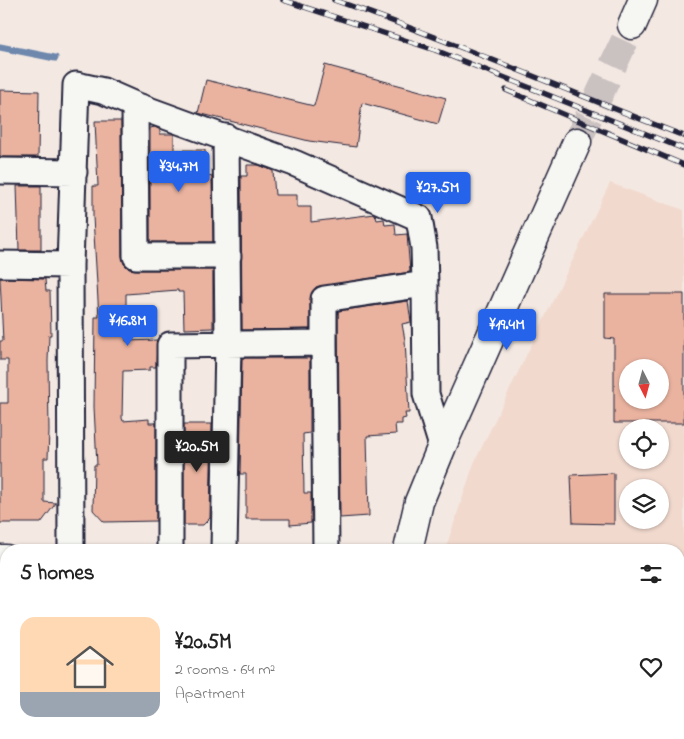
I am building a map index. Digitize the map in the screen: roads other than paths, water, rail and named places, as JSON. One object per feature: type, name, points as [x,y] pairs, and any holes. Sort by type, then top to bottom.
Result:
[{"type":"street","points":[[632,25],[643,0]]},
{"type":"street","points":[[71,544],[70,265],[76,85],[103,91],[135,105],[294,163],[419,218],[424,248],[426,394],[442,446]]},
{"type":"street","points":[[135,105],[136,256],[228,256]]},
{"type":"street","points":[[224,544],[228,343],[226,137]]},
{"type":"street","points":[[409,544],[419,502],[442,446],[577,142]]},
{"type":"street","points":[[0,171],[74,172]]},
{"type":"street","points":[[0,264],[70,265]]},
{"type":"street","points":[[326,544],[324,299],[425,284]]},
{"type":"street","points":[[170,544],[170,345],[324,342]]},
{"type":"waterway","points":[[0,47],[55,58]]},
{"type":"tunnel","points":[[577,142],[632,25]]},
{"type":"railway","points":[[283,0],[435,50],[684,149]]},
{"type":"railway","points":[[334,0],[466,49],[684,136]]},
{"type":"railway","points":[[506,90],[684,165]]}]
